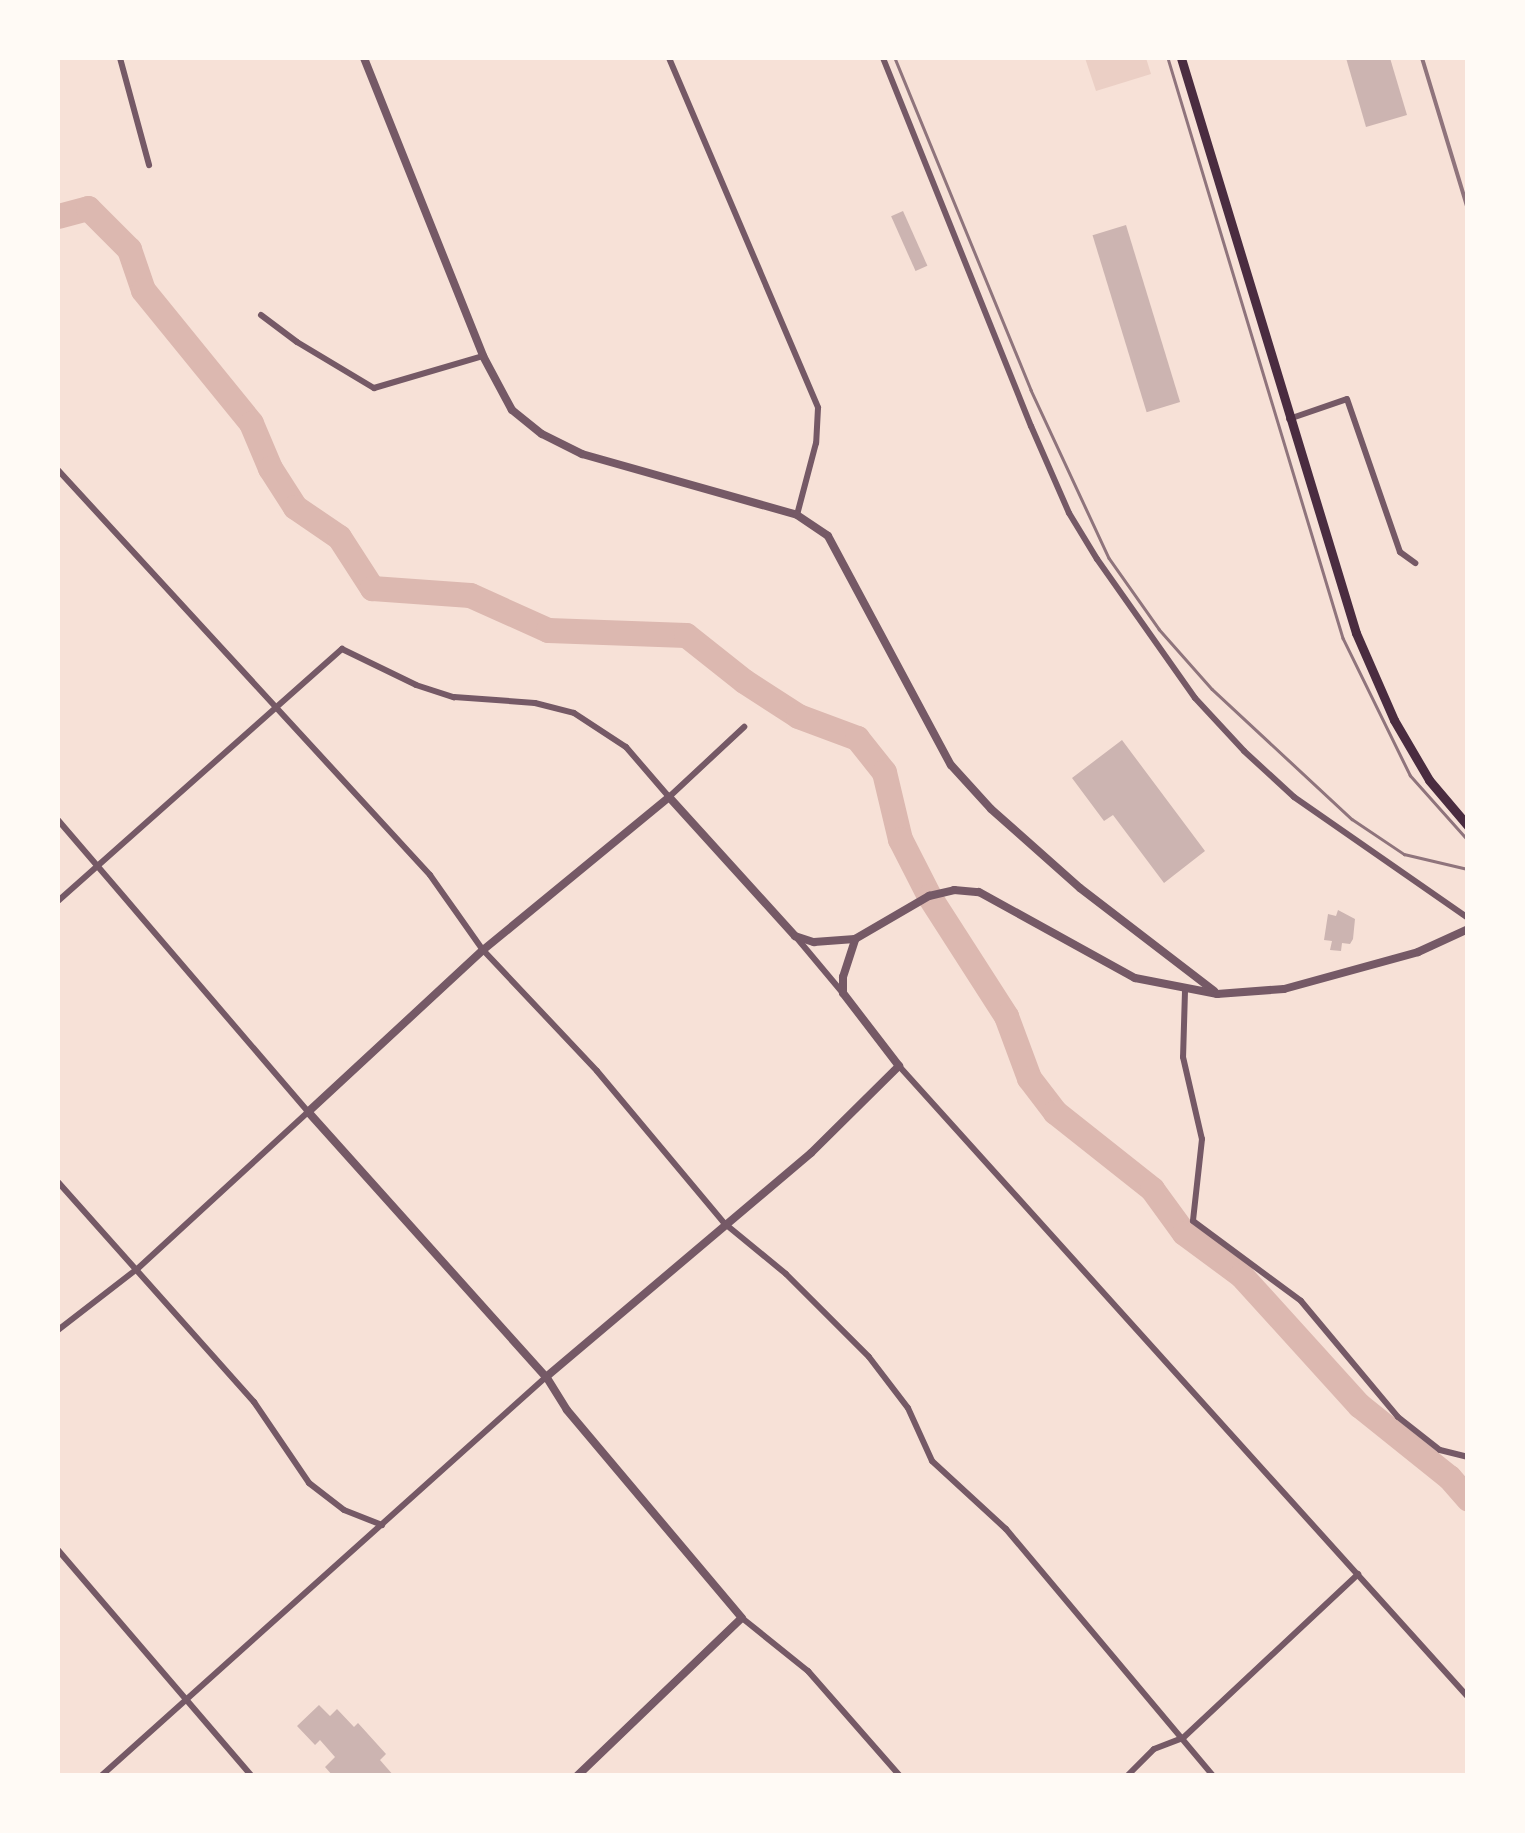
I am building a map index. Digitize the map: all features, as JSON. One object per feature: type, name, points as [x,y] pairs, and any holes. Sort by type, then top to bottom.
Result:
[{"type":"main road","points":[[1181,58],[1356,633],[1394,720],[1429,780],[1468,826]]},
{"type":"street","points":[[120,58],[150,165]]},
{"type":"street","points":[[366,58],[483,356],[512,410],[542,434],[582,454],[796,515],[828,536],[848,566],[952,766],[991,809],[1080,888],[1218,994]]},
{"type":"street","points":[[669,58],[818,408],[816,443],[796,515]]},
{"type":"street","points":[[882,58],[1031,426],[1070,513],[1097,559],[1195,698],[1244,751],[1294,797],[1468,918]]},
{"type":"street","points":[[261,315],[297,342],[374,388],[483,356]]},
{"type":"street","points":[[1289,418],[1347,399],[1400,552],[1415,563]]},
{"type":"street","points":[[58,470],[274,710],[430,875],[484,950],[597,1072],[724,1223],[786,1274],[869,1357],[908,1408],[932,1461],[1018,1543],[1213,1776]]},
{"type":"street","points":[[58,902],[342,650],[416,685],[454,697],[534,704],[574,713],[626,748],[796,936],[899,1066],[1468,1698]]},
{"type":"street","points":[[58,1330],[137,1268],[484,950],[669,796],[744,728]]},
{"type":"street","points":[[58,820],[308,1112],[546,1377],[567,1410],[742,1618],[808,1672],[900,1776]]},
{"type":"street","points":[[796,936],[814,942],[855,939],[906,908],[954,890],[979,892],[1004,902],[1118,970],[1185,991],[1218,994],[1284,989],[1418,952],[1468,929]]},
{"type":"street","points":[[843,993],[843,976],[855,939]]},
{"type":"street","points":[[1185,991],[1183,1058],[1202,1139],[1193,1221],[1290,1291],[1398,1417],[1440,1450],[1468,1457]]},
{"type":"street","points":[[101,1776],[546,1377],[810,1152],[899,1066]]},
{"type":"street","points":[[58,1182],[254,1402],[309,1483],[344,1510],[382,1526]]},
{"type":"street","points":[[58,1550],[252,1776]]},
{"type":"street","points":[[1127,1776],[1154,1749],[1183,1738],[1358,1574]]},
{"type":"street","points":[[577,1776],[742,1618]]},
{"type":"shaded area","points":[[1085,58],[1146,58],[1151,74],[1096,91]]},
{"type":"building","points":[[1346,58],[1390,58],[1407,115],[1366,127]]},
{"type":"building","points":[[903,211],[927,266],[916,271],[891,216]]},
{"type":"building","points":[[1126,225],[1180,402],[1147,412],[1093,235]]},
{"type":"building","points":[[1122,740],[1205,851],[1164,883],[1113,815],[1104,821],[1072,778]]},
{"type":"building","points":[[1338,910],[1355,919],[1353,939],[1350,944],[1342,943],[1341,951],[1330,950],[1332,941],[1324,940],[1328,914],[1336,916]]},
{"type":"building","points":[[319,1705],[330,1716],[337,1709],[354,1727],[358,1723],[386,1754],[380,1760],[394,1776],[333,1776],[325,1767],[335,1757],[320,1740],[315,1745],[297,1726]]},
{"type":"waterway","points":[[58,216],[88,208],[129,249],[143,290],[251,423],[270,468],[295,507],[339,537],[372,588],[470,595],[548,630],[686,635],[744,681],[798,716],[857,738],[884,772],[900,839],[929,896],[1006,1016],[1029,1078],[1055,1112],[1152,1189],[1184,1233],[1241,1275],[1359,1405],[1449,1477],[1468,1499]]},
{"type":"tram line","points":[[895,58],[1031,390],[1109,558],[1159,629],[1212,689],[1352,819],[1404,854],[1468,869]]},
{"type":"tram line","points":[[1168,58],[1343,638],[1410,775],[1468,840]]},
{"type":"railway","points":[[1422,58],[1468,209]]}]
